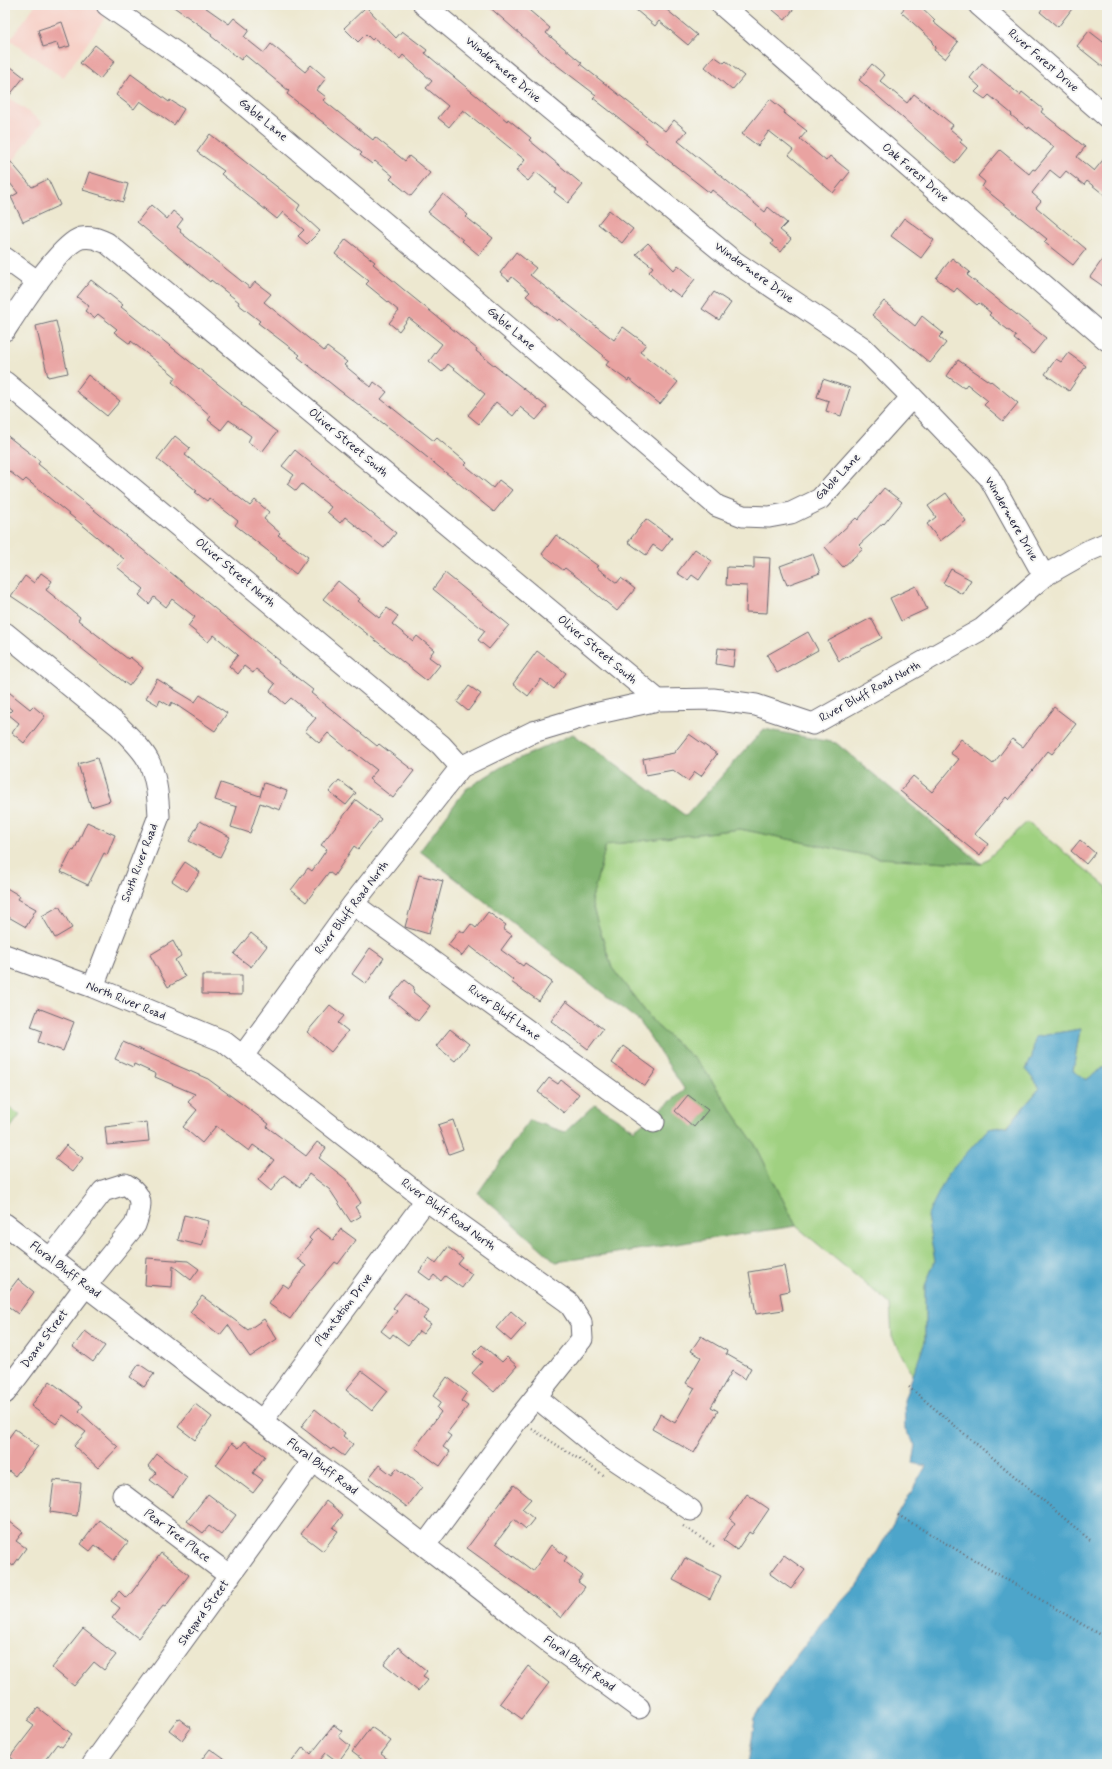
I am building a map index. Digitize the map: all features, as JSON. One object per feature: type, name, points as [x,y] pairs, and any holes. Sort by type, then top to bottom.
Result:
[{"type":"street","name":"Gable Lane","points":[[107,5],[211,77],[467,292],[718,506],[743,516],[769,517],[791,513],[820,499],[912,397]]},
{"type":"street","name":"Windermere Drive","points":[[424,5],[735,262],[862,347],[989,477],[1044,576]]},
{"type":"street","name":"Oak Forest Drive","points":[[722,5],[1107,340]]},
{"type":"street","name":"River Forest Drive","points":[[979,5],[1107,117]]},
{"type":"street","name":"Oliver Street South","points":[[38,282],[67,247],[79,239],[94,237],[107,243],[658,700]]},
{"type":"street","points":[[5,258],[38,282],[5,330]]},
{"type":"street","name":"Oliver Street North","points":[[5,382],[441,745],[462,767]]},
{"type":"street","name":"River Bluff Road North","points":[[424,1546],[536,1397],[582,1339],[581,1322],[569,1303],[426,1200],[242,1057],[353,904],[462,767],[533,732],[590,715],[658,700],[713,699],[756,705],[813,724],[982,629],[1044,576],[1088,551],[1107,543]]},
{"type":"street","name":"South River Road","points":[[5,633],[119,726],[136,744],[150,763],[158,791],[158,816],[93,987]]},
{"type":"street","name":"River Bluff Lane","points":[[353,904],[654,1122]]},
{"type":"street","name":"North River Road","points":[[5,955],[93,987],[223,1041],[242,1057]]},
{"type":"street","name":"Doane Street","points":[[5,1393],[86,1285],[135,1224],[139,1214],[141,1202],[137,1193],[125,1184],[103,1191],[50,1259]]},
{"type":"street","name":"Plantation Drive","points":[[262,1421],[426,1200]]},
{"type":"street","name":"Floral Bluff Road","points":[[5,1224],[313,1461],[354,1490],[550,1643],[639,1708]]},
{"type":"street","points":[[536,1397],[602,1451],[691,1510]]},
{"type":"street","name":"Shepard Street","points":[[93,1764],[313,1461]]},
{"type":"street","name":"Pear Tree Place","points":[[123,1496],[230,1576]]},
{"type":"path","points":[[908,1387],[1090,1540]]},
{"type":"path","points":[[898,1515],[1107,1639]]},
{"type":"shaded area","points":[[35,5],[114,5],[63,78],[10,40]]},
{"type":"shaded area","points":[[5,95],[42,122],[5,172]]},
{"type":"green space","points":[[764,729],[836,743],[982,864],[879,858],[740,829],[606,845],[591,902],[612,968],[655,1024],[701,1065],[756,1146],[796,1226],[556,1262],[478,1193],[529,1120],[565,1132],[595,1104],[634,1130],[685,1090],[640,1022],[420,851],[466,789],[503,766],[573,734],[686,816]]},
{"type":"green space","points":[[1027,822],[1107,887],[1107,1065],[1086,1080],[1073,1071],[1080,1029],[1035,1037],[1032,1057],[1026,1070],[1040,1088],[1007,1126],[988,1129],[927,1216],[935,1261],[925,1286],[925,1342],[913,1376],[892,1337],[890,1304],[796,1226],[756,1146],[701,1065],[655,1024],[612,968],[591,902],[606,845],[740,829],[879,858],[982,864]]},
{"type":"green space","points":[[5,1104],[20,1115],[5,1135]]},
{"type":"water","points":[[1080,1029],[1073,1071],[1086,1080],[1107,1065],[1107,1764],[748,1764],[755,1719],[784,1672],[822,1622],[860,1582],[926,1466],[913,1463],[916,1445],[905,1430],[904,1400],[925,1342],[925,1286],[935,1261],[927,1216],[948,1174],[988,1129],[1008,1126],[1040,1088],[1026,1070],[1032,1057],[1035,1037]]},
{"type":"building","points":[[171,5],[202,5],[229,24],[234,18],[249,30],[244,37],[264,53],[271,44],[305,72],[311,65],[326,78],[317,90],[326,97],[323,100],[373,140],[375,137],[405,161],[409,156],[430,173],[411,196],[390,179],[393,176],[375,161],[372,164],[360,155],[362,153],[287,94],[289,91],[245,55],[241,60],[211,36],[212,34]]},
{"type":"building","points":[[487,5],[523,5],[550,28],[546,33],[582,63],[580,64],[665,131],[674,120],[687,131],[678,141],[765,212],[768,207],[787,223],[780,230],[791,239],[781,252],[771,244],[773,241],[754,225],[755,224],[712,190],[710,193],[645,142],[647,140],[593,98],[596,95],[546,57]]},
{"type":"building","points":[[630,5],[661,5],[697,35],[688,45],[659,21],[655,26]]},
{"type":"building","points":[[767,5],[797,5],[785,20]]},
{"type":"building","points":[[907,5],[919,5],[935,20],[933,22],[958,42],[945,59],[934,50],[936,47],[932,43],[933,41],[901,12]]},
{"type":"building","points":[[1045,5],[1075,5],[1058,27],[1040,12]]},
{"type":"building","points":[[366,7],[396,38],[402,31],[427,50],[425,53],[507,121],[508,119],[531,138],[529,140],[583,185],[568,203],[554,192],[556,189],[536,172],[528,181],[516,171],[525,160],[463,110],[449,127],[438,118],[448,106],[426,88],[432,81],[403,55],[400,59],[374,38],[372,40],[366,34],[358,42],[344,28]]},
{"type":"building","points":[[62,22],[70,46],[59,49],[57,43],[43,47],[38,30]]},
{"type":"building","points":[[1089,31],[1107,45],[1107,70],[1077,46]]},
{"type":"building","points":[[95,45],[115,61],[100,79],[80,63]]},
{"type":"building","points":[[714,56],[724,63],[726,61],[744,76],[732,90],[705,67]]},
{"type":"building","points":[[982,63],[1020,95],[1022,92],[1043,109],[1041,112],[1085,147],[1077,157],[1094,171],[1107,155],[1107,197],[1087,181],[1084,185],[1066,171],[1060,178],[1050,170],[1032,193],[1041,201],[1036,207],[1086,249],[1073,265],[1044,242],[1047,239],[982,187],[985,182],[978,176],[1000,150],[1029,174],[1033,169],[1035,170],[1054,147],[1029,127],[1028,129],[989,95],[985,99],[975,92],[980,87],[970,78]]},
{"type":"building","points":[[872,64],[885,75],[880,81],[907,103],[914,94],[953,125],[950,129],[962,139],[960,142],[967,148],[955,163],[859,80]]},
{"type":"building","points":[[11,67],[24,77],[5,101],[5,75]]},
{"type":"building","points":[[131,74],[169,102],[170,100],[184,109],[174,125],[140,101],[134,109],[116,95]]},
{"type":"building","points":[[770,99],[785,111],[784,113],[807,131],[800,139],[826,161],[830,156],[850,172],[833,193],[789,155],[793,150],[769,131],[758,146],[742,134]]},
{"type":"building","points":[[210,134],[300,205],[297,210],[320,231],[307,244],[298,236],[304,230],[283,212],[277,219],[221,174],[224,171],[197,152]]},
{"type":"building","points":[[5,155],[32,187],[48,179],[60,205],[23,222],[11,197],[18,193],[5,177]]},
{"type":"building","points":[[89,172],[128,184],[123,202],[83,190]]},
{"type":"building","points":[[443,194],[468,215],[466,217],[493,238],[479,255],[428,212]]},
{"type":"building","points":[[151,205],[167,219],[173,211],[183,219],[177,227],[181,230],[180,232],[250,288],[255,282],[271,294],[264,302],[324,351],[327,347],[347,362],[344,365],[371,387],[374,382],[387,392],[381,399],[434,441],[437,438],[467,463],[465,465],[493,488],[499,480],[512,490],[494,512],[412,445],[298,357],[300,355],[258,323],[260,321],[238,304],[239,302],[211,280],[210,282],[137,222]]},
{"type":"building","points":[[609,210],[633,229],[622,243],[598,224]]},
{"type":"building","points":[[904,218],[934,240],[921,258],[891,236]]},
{"type":"building","points":[[346,239],[375,262],[373,264],[477,349],[476,351],[547,407],[536,420],[520,407],[513,416],[496,402],[479,424],[468,415],[485,394],[448,364],[442,372],[429,361],[442,344],[409,318],[399,331],[389,323],[399,311],[366,284],[369,281],[335,254]]},
{"type":"building","points":[[648,243],[674,270],[678,265],[695,279],[681,297],[670,289],[668,292],[649,272],[653,267],[636,254]]},
{"type":"building","points":[[516,252],[536,268],[530,275],[614,340],[623,327],[646,344],[640,352],[678,382],[660,404],[629,379],[628,381],[606,365],[609,361],[602,356],[603,355],[559,319],[557,321],[526,296],[530,292],[512,277],[509,281],[500,273]]},
{"type":"building","points":[[1107,253],[1107,289],[1090,277]]},
{"type":"building","points":[[952,258],[970,272],[967,275],[1046,338],[1033,354],[1014,339],[1016,336],[989,315],[991,313],[979,303],[977,305],[957,288],[954,292],[936,278]]},
{"type":"building","points":[[91,280],[123,305],[121,307],[242,403],[241,405],[277,432],[262,452],[248,442],[251,436],[229,420],[221,430],[208,420],[211,416],[172,382],[176,377],[131,341],[130,344],[114,332],[117,329],[98,314],[94,318],[85,311],[89,306],[77,297]]},
{"type":"building","points":[[714,292],[731,303],[719,320],[702,309]]},
{"type":"building","points":[[884,301],[915,326],[922,316],[943,333],[939,337],[946,343],[930,363],[872,315]]},
{"type":"building","points":[[56,321],[68,373],[48,377],[36,326]]},
{"type":"building","points":[[1068,353],[1086,366],[1069,391],[1045,374],[1056,359],[1061,362]]},
{"type":"building","points":[[958,360],[990,382],[991,381],[1018,403],[1003,421],[984,405],[988,401],[967,384],[964,388],[947,376]]},
{"type":"building","points":[[88,375],[120,401],[107,416],[76,391]]},
{"type":"building","points":[[823,379],[850,388],[841,416],[826,411],[829,401],[817,397]]},
{"type":"building","points":[[5,434],[40,461],[38,464],[279,661],[278,663],[313,690],[311,693],[377,746],[379,744],[414,771],[393,798],[369,779],[377,770],[351,750],[350,751],[328,733],[319,743],[305,731],[316,718],[291,698],[285,704],[270,691],[275,684],[256,669],[253,673],[244,666],[238,674],[229,666],[238,655],[214,635],[208,642],[188,626],[195,617],[172,599],[166,607],[154,597],[149,604],[139,595],[144,589],[117,567],[124,559],[26,479],[23,482],[5,468]]},
{"type":"building","points":[[175,436],[190,448],[185,455],[250,506],[255,500],[269,512],[264,519],[280,533],[278,535],[308,557],[296,574],[235,525],[238,521],[209,498],[207,501],[195,492],[197,491],[157,459]]},
{"type":"building","points":[[295,450],[396,533],[384,548],[345,517],[340,523],[327,512],[331,507],[302,484],[296,491],[287,484],[294,475],[282,466]]},
{"type":"building","points":[[884,488],[902,502],[884,524],[883,523],[859,545],[863,549],[843,567],[825,547],[856,518],[858,520]]},
{"type":"building","points":[[946,493],[966,521],[940,541],[927,524],[936,517],[928,506]]},
{"type":"building","points":[[646,519],[672,538],[662,551],[653,545],[646,555],[628,542]]},
{"type":"building","points":[[556,535],[598,566],[596,567],[617,583],[621,578],[635,589],[617,611],[565,568],[563,570],[542,554]]},
{"type":"building","points":[[695,549],[712,561],[699,580],[692,575],[688,580],[677,573]]},
{"type":"building","points":[[813,554],[820,573],[787,585],[780,566]]},
{"type":"building","points":[[754,557],[770,558],[767,613],[746,612],[747,586],[726,585],[727,567],[754,568]]},
{"type":"building","points":[[951,569],[971,580],[962,594],[943,583]]},
{"type":"building","points":[[41,573],[52,581],[46,590],[80,617],[78,620],[128,659],[130,657],[143,668],[129,686],[38,614],[11,596],[25,576],[34,583]]},
{"type":"building","points":[[445,573],[509,625],[489,649],[478,640],[485,631],[433,589]]},
{"type":"building","points":[[338,581],[360,599],[358,601],[379,618],[387,608],[398,616],[392,624],[413,641],[417,636],[434,650],[429,657],[440,665],[427,681],[323,599]]},
{"type":"building","points":[[916,586],[927,609],[901,621],[890,598]]},
{"type":"building","points":[[871,618],[882,638],[839,661],[828,641]]},
{"type":"building","points":[[808,632],[818,650],[777,673],[767,655]]},
{"type":"building","points":[[718,648],[735,650],[733,667],[716,664]]},
{"type":"building","points":[[537,651],[566,673],[554,689],[541,679],[528,696],[513,684]]},
{"type":"building","points":[[157,679],[195,702],[200,695],[227,713],[215,731],[172,702],[170,706],[160,700],[158,705],[146,698]]},
{"type":"building","points":[[469,686],[481,694],[468,711],[457,702]]},
{"type":"building","points":[[5,689],[30,709],[33,706],[45,716],[24,743],[12,733],[19,723],[8,714],[12,710],[5,704]]},
{"type":"building","points":[[1054,707],[1076,724],[1052,754],[1048,751],[1009,800],[1006,797],[975,834],[988,844],[980,856],[900,791],[913,776],[932,792],[959,759],[950,753],[961,739],[993,764],[1012,739],[1023,747]]},
{"type":"building","points":[[689,734],[717,754],[701,776],[695,772],[688,781],[673,770],[646,775],[643,759],[674,753]]},
{"type":"building","points":[[97,758],[110,801],[91,807],[78,764]]},
{"type":"building","points":[[339,780],[356,793],[346,805],[329,792]]},
{"type":"building","points":[[221,783],[260,796],[264,783],[287,791],[280,810],[260,803],[250,833],[231,827],[237,807],[215,800]]},
{"type":"building","points":[[356,800],[381,819],[358,849],[354,846],[334,876],[329,872],[306,902],[291,890],[308,868],[312,871],[327,849],[321,845]]},
{"type":"building","points":[[200,821],[230,837],[220,857],[189,841]]},
{"type":"building","points":[[87,822],[115,835],[107,855],[104,853],[88,885],[61,872],[72,850],[74,851]]},
{"type":"building","points":[[1080,840],[1095,853],[1086,864],[1071,851]]},
{"type":"building","points":[[185,862],[200,872],[187,891],[172,881]]},
{"type":"building","points":[[419,875],[443,881],[429,934],[405,927]]},
{"type":"building","points":[[5,887],[20,896],[18,899],[36,909],[26,927],[5,915]]},
{"type":"building","points":[[59,906],[72,928],[55,938],[42,916]]},
{"type":"building","points":[[488,912],[506,925],[503,929],[512,935],[501,950],[523,966],[525,963],[552,982],[539,1001],[511,982],[513,980],[470,946],[462,956],[448,945],[460,930],[464,933],[471,924],[476,928]]},
{"type":"building","points":[[251,933],[267,946],[251,967],[234,954]]},
{"type":"building","points":[[173,941],[181,956],[175,960],[185,977],[168,987],[150,955]]},
{"type":"building","points":[[370,948],[384,958],[366,984],[352,974]]},
{"type":"building","points":[[202,975],[242,975],[242,995],[202,994]]},
{"type":"building","points":[[405,980],[414,987],[413,992],[430,1006],[418,1021],[390,998]]},
{"type":"building","points":[[566,1001],[603,1029],[588,1049],[551,1021]]},
{"type":"building","points":[[330,1005],[344,1016],[338,1023],[348,1031],[331,1052],[307,1032]]},
{"type":"building","points":[[38,1008],[74,1022],[63,1051],[38,1042],[42,1031],[31,1027]]},
{"type":"building","points":[[450,1029],[469,1044],[455,1061],[436,1046]]},
{"type":"building","points":[[123,1042],[208,1079],[269,1124],[267,1127],[306,1156],[317,1142],[326,1148],[319,1158],[346,1179],[361,1203],[355,1207],[361,1216],[351,1222],[330,1190],[309,1174],[300,1187],[284,1175],[271,1191],[258,1180],[274,1160],[253,1145],[249,1151],[216,1126],[202,1143],[183,1127],[197,1110],[188,1102],[195,1094],[155,1077],[156,1074],[134,1064],[133,1067],[115,1059]]},
{"type":"building","points":[[623,1046],[656,1070],[645,1086],[612,1063]]},
{"type":"building","points":[[549,1078],[558,1084],[561,1080],[579,1094],[564,1113],[538,1092]]},
{"type":"building","points":[[688,1095],[708,1110],[694,1127],[675,1111]]},
{"type":"building","points":[[453,1120],[463,1149],[449,1154],[438,1125]]},
{"type":"building","points":[[147,1122],[149,1141],[107,1145],[105,1127]]},
{"type":"building","points":[[66,1145],[83,1158],[72,1172],[55,1159]]},
{"type":"building","points":[[184,1215],[209,1221],[202,1246],[178,1240]]},
{"type":"building","points":[[317,1228],[333,1240],[341,1229],[356,1240],[338,1264],[335,1262],[308,1294],[290,1319],[269,1304],[283,1284],[289,1288],[306,1266],[297,1259],[312,1241],[309,1238]]},
{"type":"building","points":[[448,1247],[463,1258],[458,1264],[472,1274],[462,1288],[445,1276],[441,1281],[434,1275],[430,1280],[419,1272],[429,1258],[436,1263]]},
{"type":"building","points":[[147,1258],[188,1261],[199,1269],[191,1280],[173,1266],[172,1287],[145,1285]]},
{"type":"building","points":[[784,1266],[789,1291],[780,1293],[783,1310],[756,1314],[749,1272]]},
{"type":"building","points":[[18,1279],[34,1292],[18,1314],[5,1304],[5,1296]]},
{"type":"building","points":[[405,1293],[429,1311],[423,1319],[431,1324],[423,1334],[419,1331],[408,1345],[393,1334],[390,1338],[381,1331],[397,1311],[393,1308]]},
{"type":"building","points":[[202,1296],[248,1330],[264,1319],[277,1339],[250,1357],[228,1325],[220,1335],[190,1312]]},
{"type":"building","points":[[511,1311],[526,1324],[511,1341],[496,1328]]},
{"type":"building","points":[[85,1331],[105,1346],[93,1362],[73,1347]]},
{"type":"building","points":[[701,1336],[727,1351],[726,1354],[751,1368],[745,1379],[732,1371],[711,1407],[718,1411],[694,1453],[652,1429],[660,1414],[675,1423],[695,1388],[686,1383],[701,1357],[691,1351]]},
{"type":"building","points":[[482,1345],[502,1362],[507,1357],[517,1366],[494,1392],[472,1373],[482,1362],[473,1354]]},
{"type":"building","points":[[139,1364],[154,1374],[144,1387],[130,1377]]},
{"type":"building","points":[[362,1371],[388,1391],[372,1411],[346,1390]]},
{"type":"building","points":[[447,1377],[467,1392],[461,1401],[468,1406],[447,1433],[451,1436],[443,1447],[450,1452],[440,1466],[415,1448],[441,1412],[437,1408],[441,1402],[433,1396]]},
{"type":"building","points":[[50,1381],[83,1406],[79,1411],[118,1447],[98,1468],[74,1446],[86,1432],[63,1415],[56,1424],[31,1406]]},
{"type":"building","points":[[195,1404],[212,1417],[195,1440],[178,1427]]},
{"type":"building","points":[[315,1409],[345,1433],[343,1436],[353,1444],[344,1456],[333,1448],[331,1450],[301,1427]]},
{"type":"building","points":[[15,1429],[38,1446],[15,1476],[5,1468],[5,1443]]},
{"type":"building","points":[[245,1441],[265,1456],[253,1473],[263,1480],[253,1493],[216,1465],[232,1443],[239,1448]]},
{"type":"building","points":[[157,1454],[187,1477],[173,1497],[150,1480],[156,1473],[148,1466]]},
{"type":"building","points":[[379,1465],[392,1475],[397,1468],[422,1487],[407,1507],[369,1478]]},
{"type":"building","points":[[54,1480],[81,1483],[77,1516],[50,1512]]},
{"type":"building","points":[[514,1485],[531,1499],[522,1509],[534,1519],[526,1529],[514,1519],[496,1543],[533,1571],[551,1545],[567,1557],[564,1561],[583,1576],[578,1582],[585,1587],[561,1618],[543,1603],[467,1548]]},
{"type":"building","points":[[208,1494],[236,1515],[221,1535],[209,1526],[203,1533],[187,1521]]},
{"type":"building","points":[[747,1494],[769,1509],[752,1534],[749,1532],[737,1550],[723,1540],[735,1523],[730,1519]]},
{"type":"building","points":[[326,1501],[343,1515],[333,1528],[338,1531],[323,1551],[301,1534]]},
{"type":"building","points":[[5,1518],[23,1532],[16,1541],[26,1548],[13,1566],[5,1560]]},
{"type":"building","points":[[99,1520],[128,1542],[114,1560],[95,1545],[90,1551],[81,1544]]},
{"type":"building","points":[[161,1553],[189,1575],[165,1607],[163,1606],[138,1638],[112,1618],[120,1608],[111,1601],[119,1591],[126,1598],[129,1596]]},
{"type":"building","points":[[784,1555],[805,1570],[791,1589],[770,1574]]},
{"type":"building","points":[[685,1558],[721,1576],[710,1599],[673,1580]]},
{"type":"building","points":[[83,1629],[116,1655],[104,1670],[94,1662],[74,1686],[52,1668]]},
{"type":"building","points":[[398,1647],[427,1671],[423,1676],[428,1679],[418,1691],[384,1664]]},
{"type":"building","points":[[528,1666],[549,1683],[522,1719],[500,1703]]},
{"type":"building","points":[[38,1708],[72,1734],[62,1747],[57,1744],[42,1764],[20,1764],[10,1757],[34,1726],[27,1721]]},
{"type":"building","points":[[178,1718],[191,1728],[182,1740],[169,1730]]},
{"type":"building","points":[[334,1725],[342,1731],[338,1736],[350,1746],[338,1762],[326,1753],[320,1760],[325,1764],[290,1764],[303,1747],[311,1754]]},
{"type":"building","points":[[371,1727],[391,1741],[381,1754],[394,1764],[368,1764],[352,1752]]},
{"type":"building","points":[[210,1749],[231,1764],[198,1764]]}]
